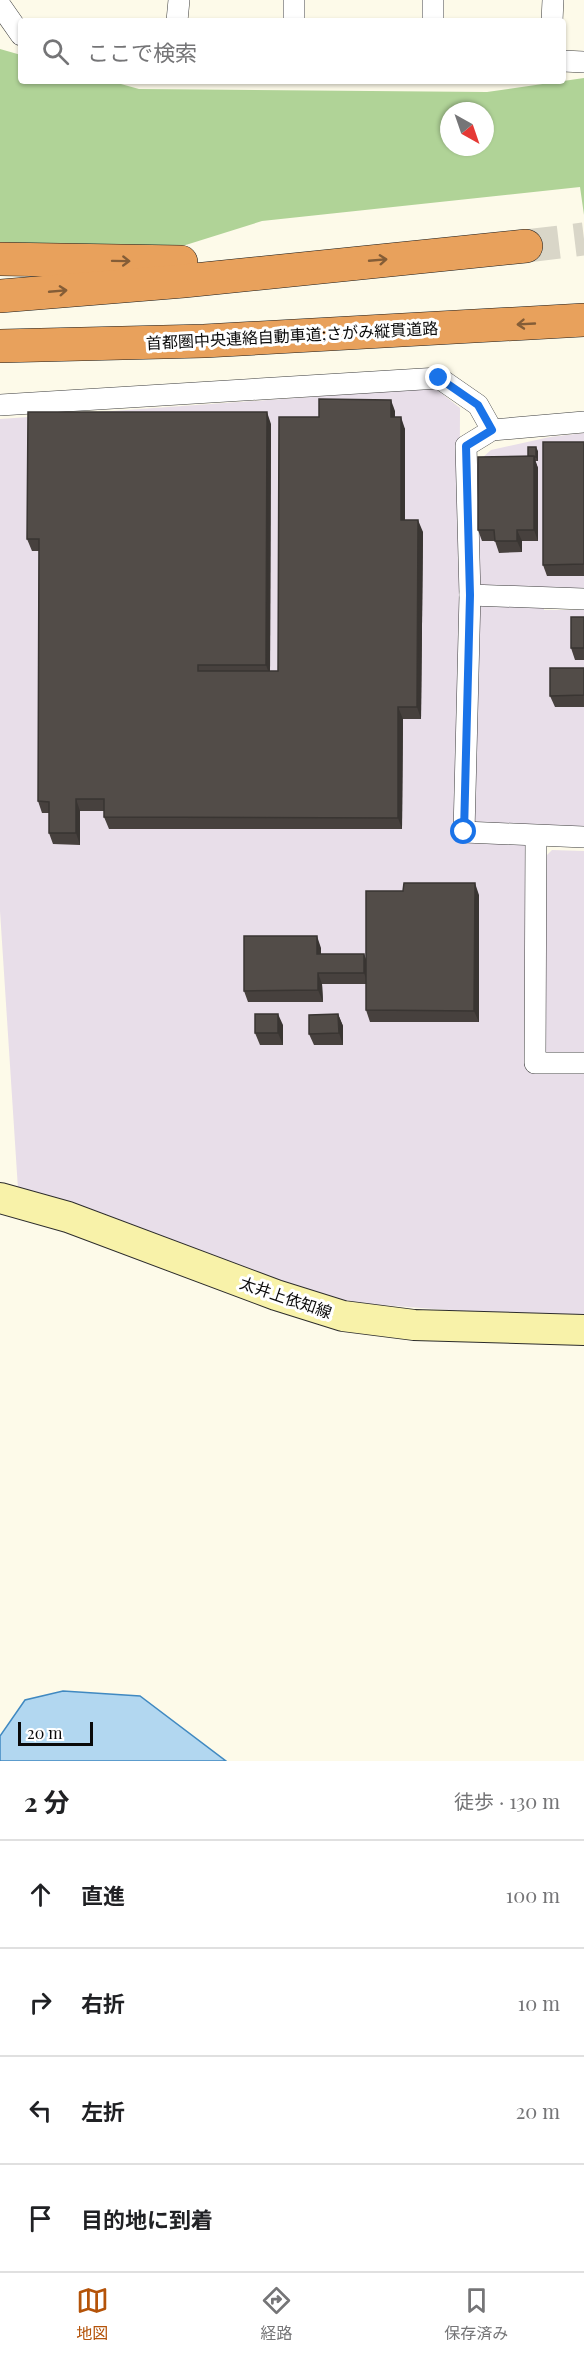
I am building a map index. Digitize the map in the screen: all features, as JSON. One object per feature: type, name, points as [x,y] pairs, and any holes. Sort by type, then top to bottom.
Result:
[{"type":"highway","points":[[0,296],[184,281],[526,246]]},
{"type":"highway","points":[[0,259],[327,265]]},
{"type":"highway","name":"首都圏中央連絡自動車道;さがみ縦貫道路","points":[[0,346],[204,341],[584,320]]},
{"type":"highway","points":[[0,361],[204,341]]},
{"type":"main road","name":"太井上依知線","points":[[0,1198],[68,1217],[276,1294],[343,1316],[414,1325],[584,1330]]},
{"type":"street","points":[[177,18],[179,0]]},
{"type":"street","points":[[294,0],[294,18]]},
{"type":"street","points":[[433,18],[434,0]]},
{"type":"street","points":[[552,18],[553,0]]},
{"type":"street","points":[[0,5],[18,31]]},
{"type":"street","points":[[566,61],[584,62]]},
{"type":"street","points":[[0,405],[439,378],[478,405],[492,430]]},
{"type":"street","points":[[584,423],[492,430],[466,446],[470,595],[464,832],[584,837]]},
{"type":"street","points":[[470,595],[584,599]]},
{"type":"street","points":[[536,836],[535,1063],[584,1063]]},
{"type":"shaded area","points":[[435,388],[460,408],[458,843],[529,844],[525,1067],[584,1069],[584,1316],[501,1314],[342,1302],[18,1189],[0,911],[0,419]]},
{"type":"shaded area","points":[[584,433],[584,588],[476,589],[473,466],[491,450],[550,437]]},
{"type":"shaded area","points":[[544,605],[544,610],[584,610],[584,827],[472,826],[477,606]]},
{"type":"shaded area","points":[[552,850],[584,851],[584,1057],[541,1057],[542,860]]},
{"type":"green space","points":[[0,49],[18,54],[18,84],[121,84],[139,89],[487,92],[542,84],[566,84],[566,81],[584,78],[584,215],[580,187],[262,221],[106,270],[0,252]]},
{"type":"water","points":[[63,1691],[140,1696],[226,1761],[0,1761],[0,1736],[25,1700]]},
{"type":"building","points":[[319,399],[391,400],[391,417],[401,417],[401,520],[418,520],[417,707],[398,707],[398,818],[104,817],[104,799],[76,799],[76,833],[49,833],[49,802],[38,801],[39,539],[27,539],[28,412],[267,412],[266,665],[198,665],[198,671],[278,671],[279,417],[319,417]]},
{"type":"building","points":[[543,442],[584,442],[584,564],[543,565]]},
{"type":"building","points":[[528,447],[536,447],[536,457],[528,456]]},
{"type":"building","points":[[534,456],[534,530],[517,530],[517,541],[495,541],[494,530],[478,530],[478,457]]},
{"type":"building","points":[[571,617],[584,617],[584,648],[571,648]]},
{"type":"building","points":[[550,668],[584,668],[584,695],[550,696]]},
{"type":"building","points":[[404,883],[475,883],[474,1011],[366,1010],[366,891],[403,891]]},
{"type":"building","points":[[244,936],[317,936],[317,954],[364,954],[364,973],[318,973],[318,990],[244,991]]},
{"type":"building","points":[[255,1014],[278,1014],[278,1033],[255,1033]]},
{"type":"building","points":[[338,1014],[339,1033],[309,1034],[309,1015]]},
{"type":"tunnel","points":[[526,246],[584,239]]},
{"type":"route","points":[[439,378],[478,405],[492,430],[466,446],[470,595],[464,832]]}]
